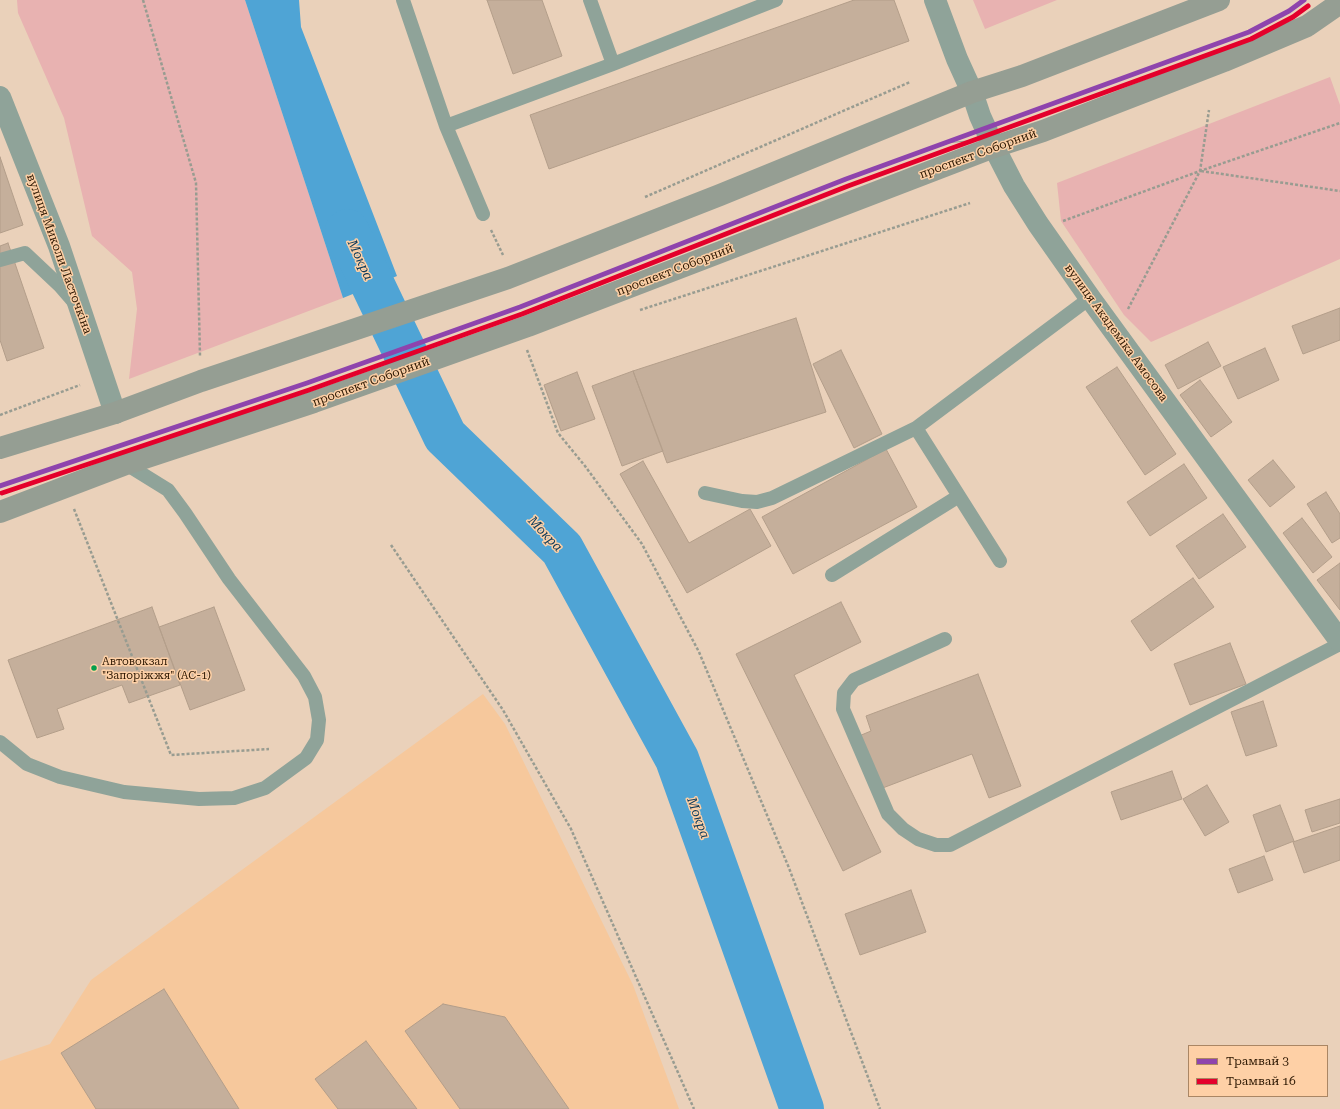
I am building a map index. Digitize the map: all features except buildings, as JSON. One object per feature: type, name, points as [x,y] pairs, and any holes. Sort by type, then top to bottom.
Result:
[{"type":"main road","points":[[0,448],[115,413],[201,381],[508,278],[720,195],[972,92],[1022,76],[1219,0]]},
{"type":"main road","name":"проспект Соборний","points":[[0,512],[126,464],[314,402],[530,336],[994,147],[1042,131],[1224,61],[1307,26],[1340,3]]},
{"type":"street","name":"вулиця Академіка Амосова","points":[[935,0],[972,92],[980,116],[1014,186],[1038,224],[1090,298],[1340,642]]},
{"type":"street","name":"вулиця Миколи Ласточкіна","points":[[0,100],[58,246],[115,413]]},
{"type":"lane","points":[[403,0],[446,126],[483,214]]},
{"type":"lane","points":[[590,0],[613,64]]},
{"type":"lane","points":[[446,126],[613,64],[776,0]]},
{"type":"lane","points":[[0,260],[25,253],[60,286],[80,310]]},
{"type":"lane","points":[[705,494],[756,502],[772,498],[916,428],[1090,298]]},
{"type":"lane","points":[[916,428],[1000,561]]},
{"type":"lane","points":[[0,742],[26,764],[60,777],[124,792],[199,799],[234,798],[265,788],[306,758],[317,740],[319,720],[315,697],[304,676],[229,579],[185,512],[168,490],[126,464]]},
{"type":"lane","points":[[832,575],[959,496]]},
{"type":"lane","points":[[945,639],[854,680],[844,693],[843,709],[888,814],[903,829],[913,836],[936,845],[950,845],[1340,642]]},
{"type":"path","points":[[143,0],[196,182],[201,381]]},
{"type":"path","points":[[640,199],[910,82]]},
{"type":"path","points":[[1124,315],[1200,171],[1209,110]]},
{"type":"path","points":[[1061,221],[1340,123]]},
{"type":"path","points":[[1200,171],[1340,191]]},
{"type":"path","points":[[640,310],[970,203]]},
{"type":"path","points":[[483,214],[503,255]]},
{"type":"path","points":[[496,258],[510,253]]},
{"type":"path","points":[[530,336],[526,348],[558,433],[585,466],[642,544],[699,652],[789,868],[880,1109]]},
{"type":"path","points":[[72,505],[171,755],[269,749]]},
{"type":"path","points":[[391,545],[503,710],[571,829],[694,1109]]},
{"type":"shaded area","points":[[17,0],[245,0],[343,298],[129,379],[137,309],[132,272],[92,236],[64,118],[18,13]]},
{"type":"shaded area","points":[[973,0],[1057,0],[985,29]]},
{"type":"shaded area","points":[[1330,77],[1340,105],[1340,259],[1151,342],[1124,315],[1061,221],[1057,183]]},
{"type":"shaded area","points":[[483,694],[505,724],[633,985],[679,1109],[0,1109],[0,1061],[50,1044],[91,980]]},
{"type":"water","points":[[245,0],[299,0],[301,27],[397,276],[343,298]]},
{"type":"waterway","name":"Мокра","points":[[347,231],[445,436],[562,549],[677,759],[802,1109]]},
{"type":"tram line","name":"3","points":[[0,486],[307,383],[520,307],[846,179],[1249,32],[1289,11],[1304,0]]},
{"type":"tram line","name":"16","points":[[2,493],[309,390],[522,314],[848,186],[1251,39],[1293,17],[1308,6]]},
{"type":"tram line","points":[[944,143],[968,141]]},
{"type":"place","name":"Автовокзал \"Запоріжжя\" (АС-1)","points":[[94,668]]}]
